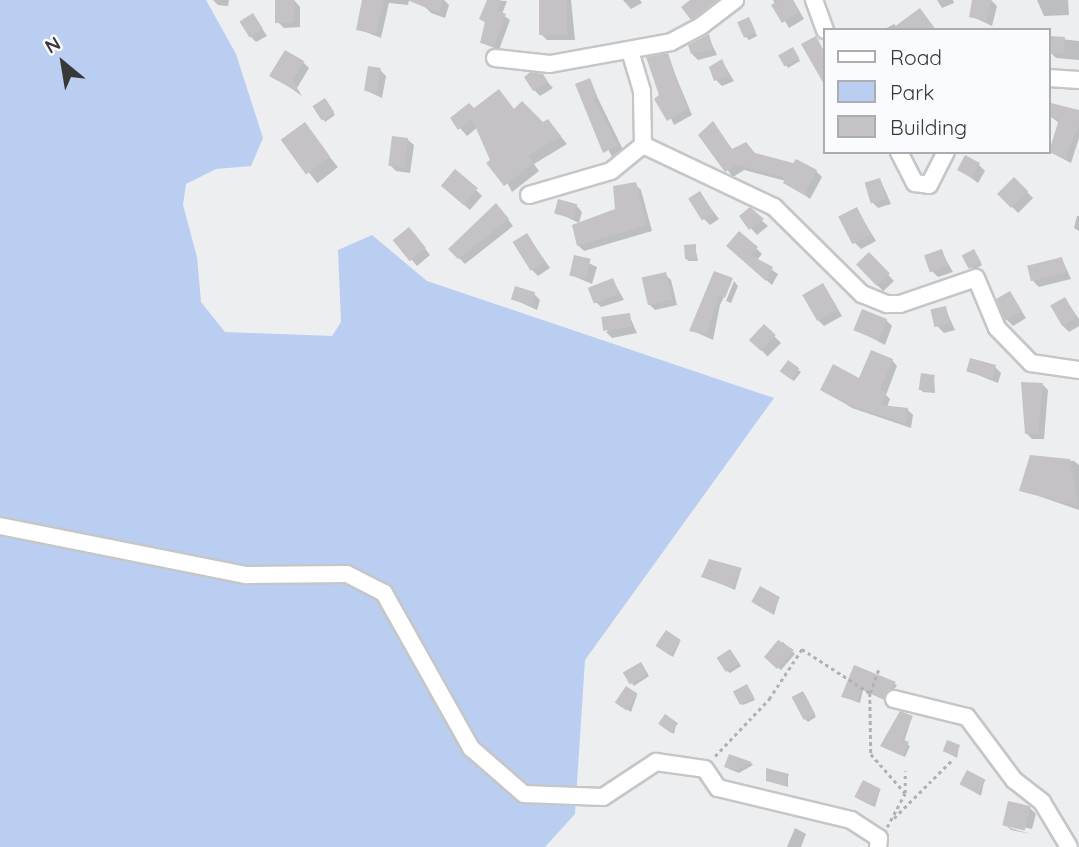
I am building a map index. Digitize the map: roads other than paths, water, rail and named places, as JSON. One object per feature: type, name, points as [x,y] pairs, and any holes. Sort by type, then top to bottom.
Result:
[{"type":"street","points":[[495,58],[550,64],[671,42],[701,26],[735,0]]},
{"type":"street","points":[[814,0],[824,28]]},
{"type":"street","points":[[529,195],[611,171],[634,157],[643,145],[642,91],[630,51]]},
{"type":"street","points":[[1051,78],[1079,80]]},
{"type":"street","points":[[643,145],[774,207],[862,294],[887,304],[900,304],[976,278],[997,328],[1031,363],[1079,370]]},
{"type":"street","points":[[900,154],[915,183],[929,184],[945,154]]},
{"type":"street","points":[[0,526],[246,575],[347,574],[384,593],[471,748],[524,794],[603,797],[656,762],[705,769],[718,788],[850,820],[878,843]]},
{"type":"street","points":[[894,699],[967,717],[1014,780],[1042,802],[1069,847]]}]
